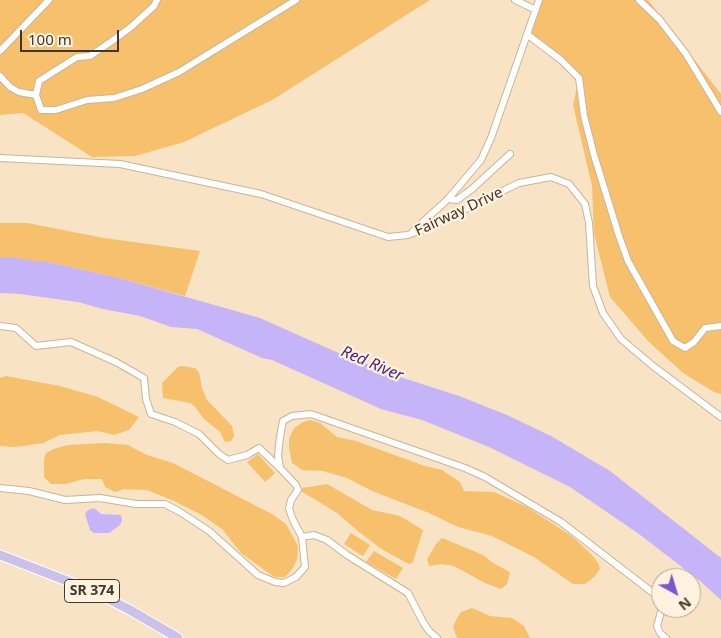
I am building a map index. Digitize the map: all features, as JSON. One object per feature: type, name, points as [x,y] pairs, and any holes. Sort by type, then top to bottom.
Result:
[{"type":"main road","name":"SR 374","points":[[0,555],[93,591],[178,638]]},
{"type":"street","points":[[0,51],[49,0]]},
{"type":"street","points":[[157,0],[154,6],[131,27],[112,41],[90,56],[77,57],[39,81],[36,96],[41,110],[56,110],[87,100],[114,98],[142,89],[178,72],[296,0]]},
{"type":"street","points":[[515,0],[536,10]]},
{"type":"street","points":[[408,235],[448,199],[481,160],[491,138],[540,0]]},
{"type":"street","points":[[639,0],[659,19],[686,54],[721,112]]},
{"type":"street","points":[[528,35],[561,60],[579,78],[584,116],[594,156],[628,262],[673,341],[685,348],[694,342],[705,328],[721,326]]},
{"type":"street","points":[[0,76],[10,87],[19,92],[36,96]]},
{"type":"street","points":[[448,199],[457,200],[472,189],[510,154]]},
{"type":"street","name":"Fairway Drive","points":[[0,158],[120,164],[261,194],[388,237],[408,235],[429,227],[519,183],[551,177],[569,184],[585,204],[589,223],[594,286],[603,313],[621,339],[653,366],[721,417]]},
{"type":"street","points":[[0,326],[16,328],[36,346],[71,342],[116,362],[144,378],[146,399],[151,414],[175,422],[199,434],[218,454],[228,460],[247,455],[259,448],[296,485],[298,490],[291,500],[289,509],[302,537],[305,567],[296,577],[284,583],[258,575],[209,531],[165,504],[136,504],[100,498],[65,500],[29,491],[0,488]]},
{"type":"street","points":[[280,468],[278,455],[284,422],[292,416],[311,414],[465,468],[485,477],[561,522],[651,591]]},
{"type":"street","points":[[302,537],[314,535],[327,540],[347,555],[408,593],[423,622],[437,638]]},
{"type":"street","points":[[659,618],[657,626],[660,633],[666,638]]},
{"type":"shaded area","points":[[0,0],[430,0],[272,100],[184,142],[135,156],[92,157],[23,113],[0,115]]},
{"type":"shaded area","points":[[539,0],[648,0],[721,94],[721,394],[714,392],[683,373],[649,342],[610,297],[594,234],[592,186],[573,105],[579,78],[528,35]]},
{"type":"shaded area","points":[[0,223],[27,223],[104,238],[200,251],[185,296],[53,263],[0,258]]},
{"type":"shaded area","points":[[8,257],[53,263],[123,279],[260,318],[334,351],[397,376],[459,396],[507,415],[551,436],[610,471],[721,558],[721,600],[701,582],[701,568],[683,568],[639,534],[570,487],[489,447],[422,420],[381,409],[197,329],[171,327],[140,316],[78,302],[0,293],[0,258]]},
{"type":"shaded area","points":[[178,367],[195,368],[199,372],[202,388],[207,400],[232,426],[234,436],[231,441],[225,442],[220,432],[204,419],[190,403],[163,398],[162,383]]},
{"type":"shaded area","points":[[6,376],[60,386],[98,397],[139,417],[129,430],[114,435],[98,431],[60,435],[43,443],[15,447],[0,446],[0,378]]},
{"type":"shaded area","points":[[310,420],[320,423],[337,437],[356,441],[422,465],[442,470],[460,482],[464,491],[494,492],[527,507],[573,537],[592,555],[600,569],[585,584],[573,584],[534,557],[492,536],[458,527],[429,513],[372,491],[347,478],[323,471],[302,470],[292,463],[289,439],[294,428]]},
{"type":"shaded area","points":[[104,443],[128,445],[147,455],[173,463],[272,514],[286,524],[298,546],[297,559],[293,568],[285,577],[274,577],[241,553],[222,529],[202,515],[147,490],[124,489],[115,492],[105,487],[102,479],[84,479],[65,484],[51,484],[44,477],[46,453],[68,445]]},
{"type":"shaded area","points":[[258,454],[275,473],[265,482],[247,462]]},
{"type":"shaded area","points":[[327,484],[372,510],[400,516],[423,530],[413,562],[409,564],[383,550],[337,513],[301,491],[302,488]]},
{"type":"shaded area","points":[[94,508],[101,514],[121,515],[120,525],[109,533],[94,533],[90,530],[85,514],[88,510]]},
{"type":"shaded area","points":[[351,533],[370,545],[363,556],[344,544]]},
{"type":"shaded area","points":[[442,538],[483,555],[510,572],[507,584],[501,589],[485,583],[454,566],[442,564],[429,566],[427,559]]},
{"type":"shaded area","points":[[374,551],[403,568],[396,579],[366,562]]},
{"type":"shaded area","points":[[472,608],[490,616],[512,618],[524,626],[530,638],[457,638],[453,627],[457,618],[461,612]]},
{"type":"water label","name":"Red River","points":[[372,364]]}]
